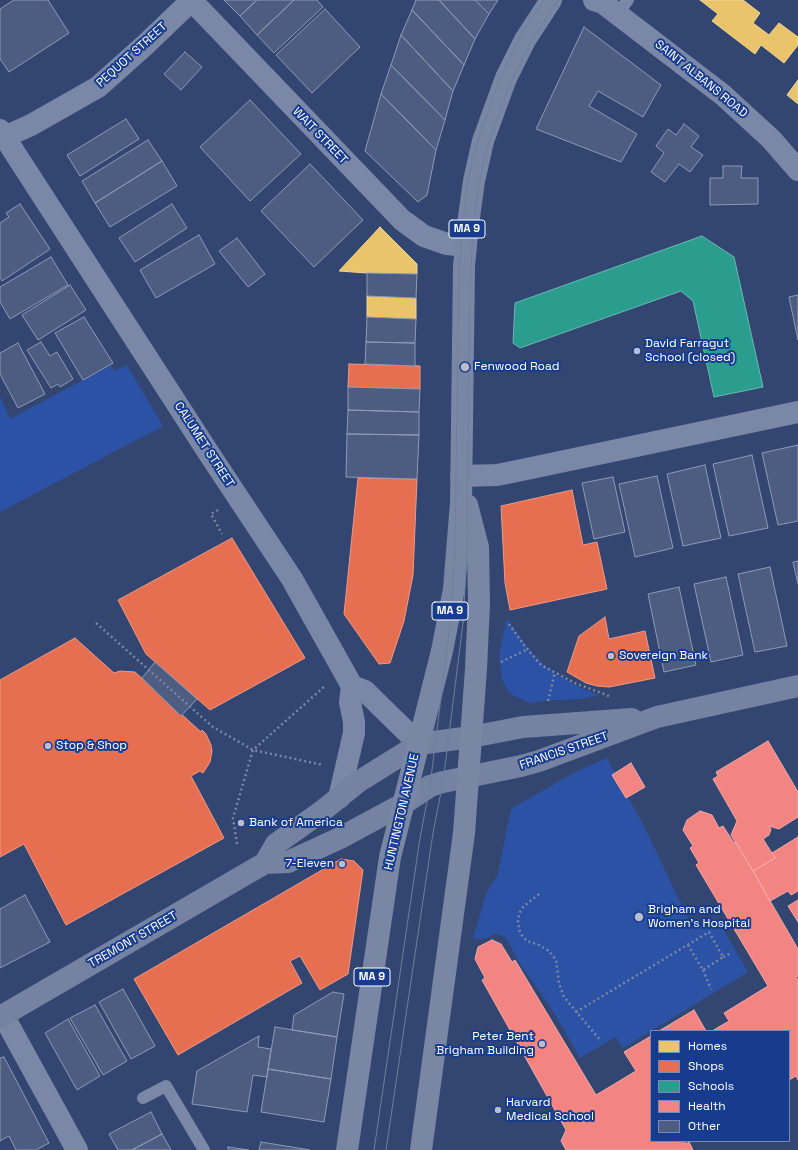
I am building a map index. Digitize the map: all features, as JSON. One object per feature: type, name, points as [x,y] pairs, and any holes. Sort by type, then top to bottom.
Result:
[{"type":"main road","name":"HUNTINGTON AVENUE","points":[[347,1150],[390,857],[442,651],[454,589],[462,476],[466,246],[471,202],[478,162],[490,119],[514,60],[536,21],[551,0]]},
{"type":"main road","name":"HUNTINGTON AVENUE","points":[[421,1150],[464,833],[476,669],[479,603],[478,547],[468,509],[462,476]]},
{"type":"main road","name":"FRANCIS STREET","points":[[403,804],[430,786],[442,782],[468,778],[539,761],[657,717],[798,686]]},
{"type":"main road","name":"FRANCIS STREET","points":[[419,744],[535,726],[657,717]]},
{"type":"main road","points":[[265,864],[276,844],[339,798],[358,782],[419,744]]},
{"type":"main road","name":"TREMONT STREET","points":[[2,1016],[265,864],[288,862],[340,838],[403,804]]},
{"type":"street","name":"WAIT STREET","points":[[191,0],[402,220],[424,236],[447,244],[466,246]]},
{"type":"street","name":"PEQUOT STREET","points":[[1,135],[31,125],[98,87],[145,46],[191,0]]},
{"type":"street","name":"SAINT ALBANS ROAD","points":[[594,0],[623,7],[690,69],[728,99],[771,140],[798,170]]},
{"type":"street","name":"CALUMET STREET","points":[[1,135],[292,579],[352,686]]},
{"type":"street","points":[[462,476],[497,475],[798,412]]},
{"type":"street","points":[[339,798],[354,733],[354,722],[350,702],[352,686],[364,691],[419,744]]},
{"type":"street","points":[[2,1016],[77,1150]]},
{"type":"lane","points":[[143,1098],[166,1086],[204,1150]]},
{"type":"path","points":[[211,514],[222,534]]},
{"type":"path","points":[[96,623],[213,727],[253,750],[328,766]]},
{"type":"path","points":[[509,624],[541,664],[575,683],[610,696]]},
{"type":"path","points":[[502,662],[528,649]]},
{"type":"path","points":[[548,703],[555,672]]},
{"type":"path","points":[[237,844],[233,818],[253,750],[328,683]]},
{"type":"path","points":[[539,894],[523,907],[519,914],[518,922],[520,933],[527,941],[540,945],[556,960],[559,983],[564,997],[600,1040]]},
{"type":"path","points":[[576,1012],[708,932],[723,957]]},
{"type":"path","points":[[688,945],[703,970],[711,989]]},
{"type":"path","points":[[703,970],[732,953]]},
{"type":"shaded area","points":[[111,365],[114,371],[127,365],[163,426],[0,512],[0,396],[10,419]]},
{"type":"shaded area","points":[[507,619],[532,653],[543,664],[581,688],[599,695],[582,699],[553,700],[530,703],[510,694],[502,679],[499,654]]},
{"type":"shaded area","points":[[607,758],[646,830],[693,929],[716,917],[748,972],[653,1030],[650,1030],[650,1032],[623,1048],[616,1037],[580,1058],[553,1011],[520,964],[506,938],[495,934],[487,938],[473,939],[486,894],[498,874],[511,809],[573,773]]},
{"type":"building: Homes","points":[[700,0],[743,0],[760,13],[753,23],[769,35],[779,23],[798,37],[798,45],[784,63],[761,45],[755,54],[712,21],[718,14]]},
{"type":"building: Homes","points":[[798,80],[798,104],[787,95]]},
{"type":"building: Homes","points":[[380,227],[417,264],[417,274],[339,271]]},
{"type":"building: Homes","points":[[367,296],[416,298],[416,319],[367,317]]},
{"type":"building: Shops","points":[[349,364],[420,366],[420,389],[348,387]]},
{"type":"building: Shops","points":[[358,478],[417,479],[413,575],[404,621],[390,663],[379,664],[344,614]]},
{"type":"building: Shops","points":[[572,490],[583,545],[597,542],[607,589],[510,610],[505,583],[501,506]]},
{"type":"building: Shops","points":[[232,538],[305,658],[210,710],[146,654],[118,600]]},
{"type":"building: Shops","name":"Sovereign Bank","points":[[605,617],[609,639],[645,631],[655,678],[609,687],[586,683],[567,672],[579,636]]},
{"type":"building: Shops","points":[[75,638],[114,673],[120,671],[135,672],[201,732],[202,730],[206,734],[212,751],[210,762],[203,773],[200,771],[191,776],[224,838],[66,925],[24,844],[0,857],[0,680]]},
{"type":"building: Shops","points":[[341,859],[354,861],[363,870],[348,974],[320,990],[300,956],[290,961],[302,983],[178,1055],[134,979]]},
{"type":"building: Schools","points":[[702,236],[734,257],[763,387],[714,397],[693,301],[681,291],[520,348],[513,343],[515,303]]},
{"type":"building: Health","points":[[768,741],[798,792],[798,817],[779,829],[769,826],[771,829],[769,835],[763,839],[775,858],[753,871],[731,835],[737,821],[713,779],[718,776],[716,772]]},
{"type":"building: Health","points":[[631,763],[645,787],[626,798],[612,775]]},
{"type":"building: Health","points":[[700,811],[712,815],[719,828],[723,826],[734,843],[736,842],[798,949],[798,976],[796,977],[798,980],[798,1080],[796,1076],[790,1079],[790,1030],[714,1030],[729,1021],[724,1013],[768,986],[696,865],[699,863],[690,848],[693,846],[683,830],[687,820]]},
{"type":"building: Health","points":[[798,837],[798,891],[791,895],[788,891],[770,901],[753,871],[775,858],[772,853]]},
{"type":"building: Health","points":[[798,900],[798,922],[788,906]]},
{"type":"building: Health","name":"Peter Bent Brigham Building","points":[[492,940],[501,944],[512,962],[515,960],[596,1095],[636,1071],[624,1052],[650,1037],[650,1142],[685,1142],[686,1144],[689,1142],[693,1150],[566,1150],[561,1141],[566,1130],[482,980],[485,978],[475,959],[478,947]]},
{"type":"building: Health","points":[[694,1010],[705,1030],[661,1030]]},
{"type":"building: Other","points":[[14,0],[48,0],[69,33],[9,72],[0,59],[0,9]]},
{"type":"building: Other","points":[[224,0],[257,0],[240,16]]},
{"type":"building: Other","points":[[257,0],[294,0],[257,35],[240,16]]},
{"type":"building: Other","points":[[294,0],[317,0],[323,7],[274,53],[257,35]]},
{"type":"building: Other","points":[[416,0],[439,0],[475,39],[464,65],[412,10]]},
{"type":"building: Other","points":[[439,0],[475,0],[489,14],[475,39]]},
{"type":"building: Other","points":[[475,0],[498,0],[489,14]]},
{"type":"building: Other","points":[[325,9],[360,47],[312,93],[276,55]]},
{"type":"building: Other","points":[[412,10],[464,65],[453,91],[401,35]]},
{"type":"building: Other","points":[[584,27],[661,85],[643,117],[598,91],[589,106],[637,134],[621,162],[536,129]]},
{"type":"building: Other","points":[[401,35],[453,91],[445,120],[391,65]]},
{"type":"building: Other","points":[[185,52],[202,67],[181,90],[164,74]]},
{"type":"building: Other","points":[[391,65],[445,120],[436,150],[381,94]]},
{"type":"building: Other","points":[[381,94],[436,150],[427,195],[418,202],[365,151]]},
{"type":"building: Other","points":[[250,100],[301,154],[250,201],[200,147]]},
{"type":"building: Other","points":[[126,119],[139,139],[80,176],[67,155]]},
{"type":"building: Other","points":[[684,124],[699,136],[691,147],[703,155],[690,172],[679,164],[665,182],[651,172],[664,153],[656,146],[668,129],[676,135]]},
{"type":"building: Other","points":[[148,140],[162,161],[95,203],[82,181]]},
{"type":"building: Other","points":[[162,161],[177,186],[110,227],[95,203]]},
{"type":"building: Other","points":[[310,164],[363,220],[314,267],[261,211]]},
{"type":"building: Other","points":[[723,166],[742,166],[741,178],[758,178],[758,204],[710,205],[710,178],[723,178]]},
{"type":"building: Other","points":[[20,204],[50,249],[2,281],[0,277],[0,223],[9,217],[6,213]]},
{"type":"building: Other","points":[[172,204],[187,228],[135,262],[119,238]]},
{"type":"building: Other","points":[[199,235],[215,264],[156,298],[140,270]]},
{"type":"building: Other","points":[[237,238],[265,274],[248,287],[219,251]]},
{"type":"building: Other","points":[[51,257],[68,285],[10,319],[0,302],[0,287]]},
{"type":"building: Other","points":[[367,273],[417,274],[416,298],[367,296]]},
{"type":"building: Other","points":[[70,285],[86,310],[38,340],[22,315]]},
{"type":"building: Other","points":[[798,295],[798,340],[789,297]]},
{"type":"building: Other","points":[[84,317],[113,363],[83,380],[55,333]]},
{"type":"building: Other","points":[[367,317],[416,319],[415,343],[366,342]]},
{"type":"building: Other","points":[[41,342],[50,356],[57,352],[73,379],[60,387],[58,384],[51,388],[27,350]]},
{"type":"building: Other","points":[[366,342],[415,343],[415,366],[365,364]]},
{"type":"building: Other","points":[[18,343],[45,394],[18,408],[0,374],[0,353]]},
{"type":"building: Other","points":[[348,387],[420,389],[419,412],[348,410]]},
{"type":"building: Other","points":[[348,410],[419,412],[419,435],[347,434]]},
{"type":"building: Other","points":[[347,434],[419,435],[417,479],[346,477]]},
{"type":"building: Other","points":[[798,445],[798,521],[778,525],[762,453]]},
{"type":"building: Other","points":[[752,455],[768,528],[729,536],[713,464]]},
{"type":"building: Other","points":[[705,465],[721,538],[683,546],[667,474]]},
{"type":"building: Other","points":[[657,476],[673,548],[635,557],[619,484]]},
{"type":"building: Other","points":[[613,477],[625,532],[594,539],[582,483]]},
{"type":"building: Other","points":[[798,561],[798,584],[793,562]]},
{"type":"building: Other","points":[[770,567],[787,646],[755,652],[738,574]]},
{"type":"building: Other","points":[[726,577],[743,655],[711,662],[694,584]]},
{"type":"building: Other","points":[[679,587],[696,665],[664,672],[648,594]]},
{"type":"building: Other","points":[[155,662],[197,699],[181,716],[142,678]]},
{"type":"building: Other","points":[[25,895],[50,942],[0,968],[0,909]]},
{"type":"building: Other","points":[[123,989],[155,1046],[131,1059],[99,1002]]},
{"type":"building: Other","points":[[333,992],[344,994],[337,1037],[292,1030],[294,1015]]},
{"type":"building: Other","points":[[95,1005],[127,1061],[103,1075],[70,1018]]},
{"type":"building: Other","points":[[68,1019],[100,1076],[77,1090],[45,1033]]},
{"type":"building: Other","points":[[275,1027],[337,1037],[331,1079],[268,1069]]},
{"type":"building: Other","points":[[259,1036],[258,1047],[271,1049],[267,1077],[253,1075],[247,1112],[192,1104],[197,1071]]},
{"type":"building: Other","points":[[4,1057],[49,1143],[36,1150],[16,1150],[9,1136],[0,1141],[0,1058]]},
{"type":"building: Other","points":[[268,1069],[331,1079],[324,1122],[261,1112]]},
{"type":"building: Other","points":[[151,1112],[162,1134],[132,1150],[118,1150],[109,1134]]},
{"type":"building: Other","points":[[162,1134],[171,1150],[132,1150]]},
{"type":"building: Other","points":[[261,1142],[310,1150],[259,1150]]},
{"type":"building: Other","points":[[228,1147],[249,1150],[228,1150]]},
{"type":"tram line","points":[[374,1150],[420,838],[430,786],[450,625],[455,551],[459,266],[468,180],[478,139],[501,76],[520,37],[544,0]]},
{"type":"tram line","points":[[386,1150],[433,833],[443,782],[463,623],[467,550],[470,288],[476,203],[483,163],[489,142],[511,81],[530,43],[558,0]]},
{"type":"place","name":"David Farragut School (closed)","points":[[637,351]]},
{"type":"place","name":"Fenwood Road","points":[[465,367]]},
{"type":"place","name":"Sovereign Bank","points":[[611,656]]},
{"type":"place","name":"Stop & Shop","points":[[48,746]]},
{"type":"place","name":"Bank of America","points":[[241,823]]},
{"type":"place","name":"7-Eleven","points":[[342,864]]},
{"type":"place","name":"Brigham and Women's Hospital","points":[[639,917]]},
{"type":"place","name":"Peter Bent Brigham Building","points":[[542,1044]]},
{"type":"place","name":"Harvard Medical School","points":[[498,1110]]}]
